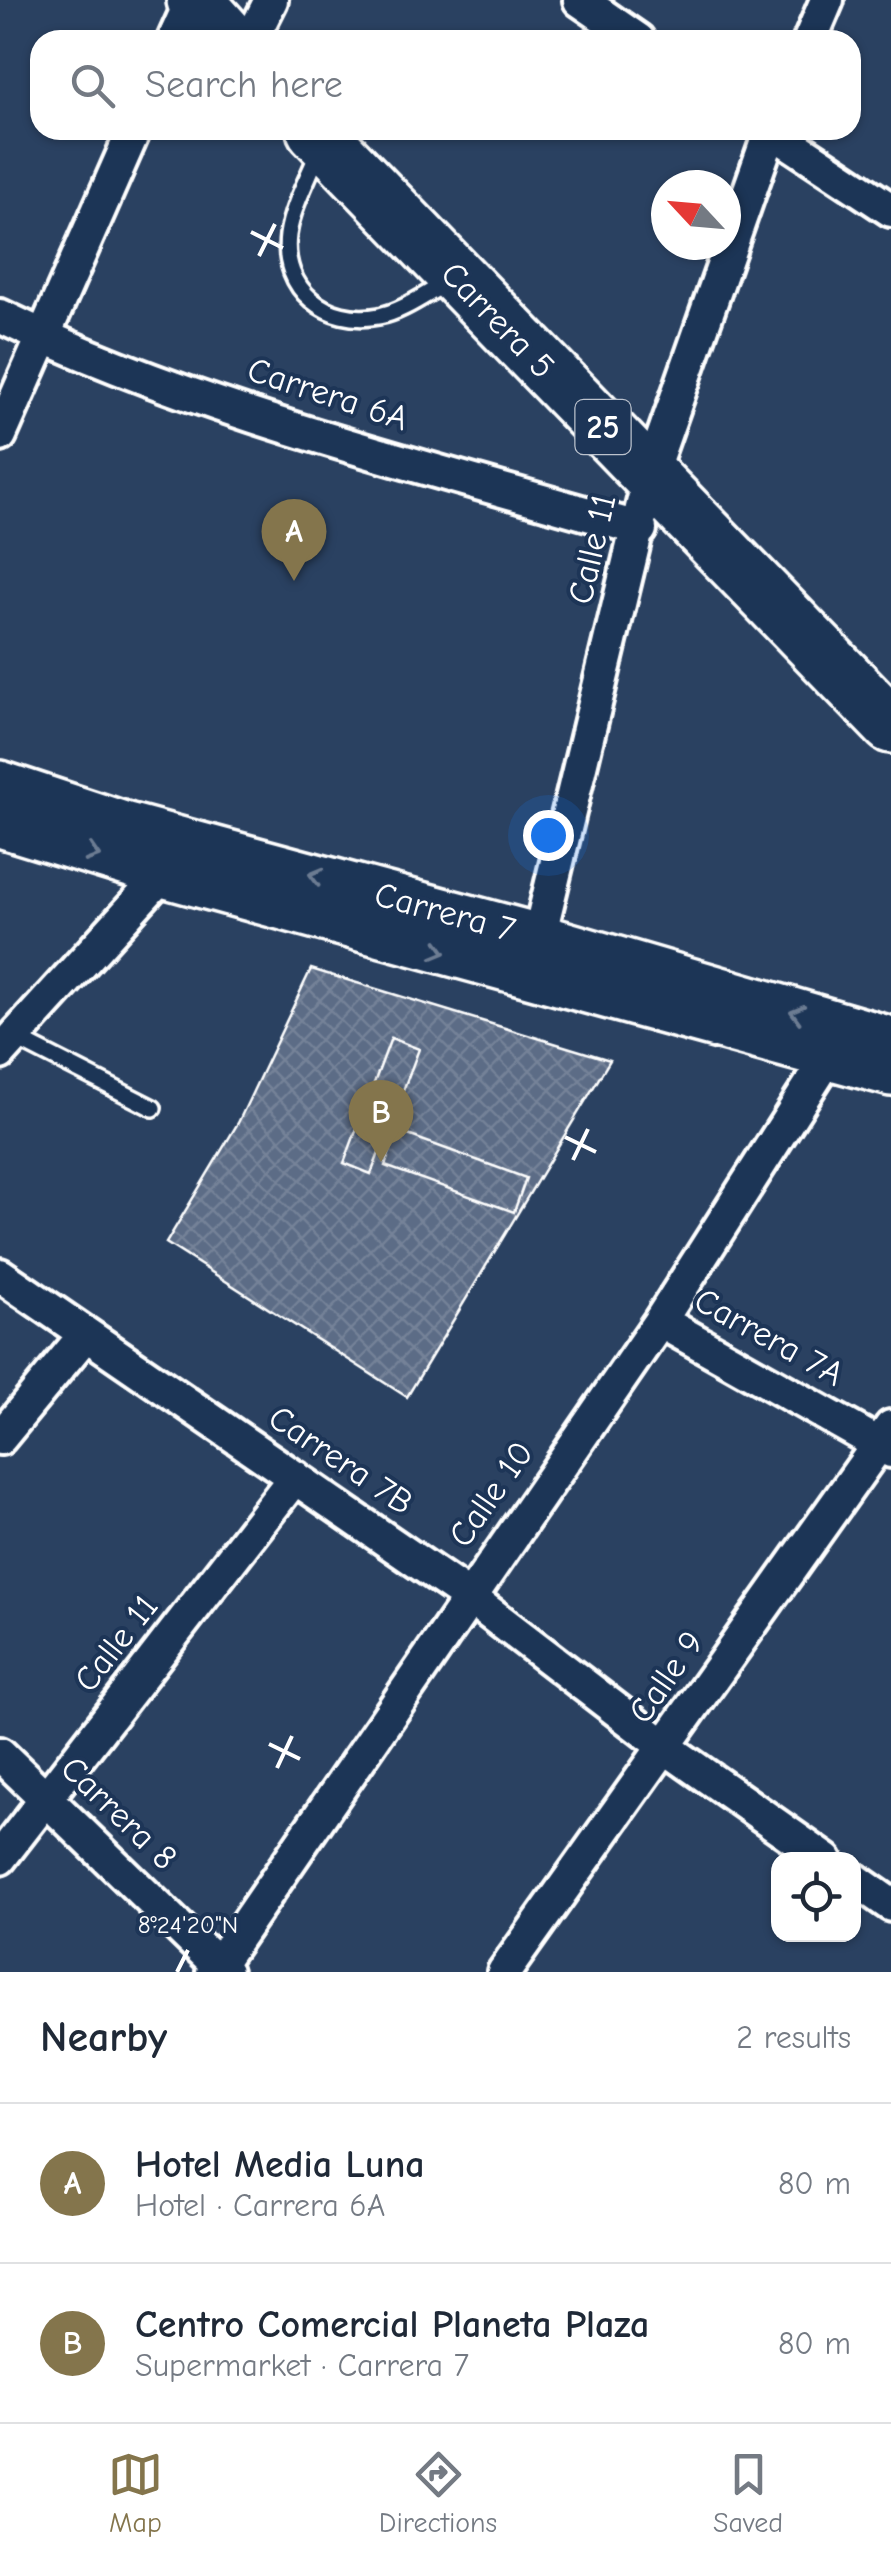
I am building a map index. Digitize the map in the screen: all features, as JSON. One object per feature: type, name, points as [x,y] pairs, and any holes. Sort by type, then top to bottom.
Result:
[{"type":"highway","points":[[193,0],[222,30]]},
{"type":"highway","name":"Carrera 5","points":[[325,140],[891,724]]},
{"type":"main road","name":"Carrera 7","points":[[0,784],[127,826],[539,937],[891,1040]]},
{"type":"main road","name":"Carrera 7","points":[[0,824],[164,874],[891,1073]]},
{"type":"street","points":[[179,30],[193,0]]},
{"type":"street","points":[[256,30],[271,0]]},
{"type":"street","points":[[580,0],[624,30]]},
{"type":"street","points":[[814,30],[828,0]]},
{"type":"street","points":[[0,434],[130,140]]},
{"type":"street","name":"Calle 11","points":[[539,937],[650,475],[767,140]]},
{"type":"street","points":[[786,140],[891,210]]},
{"type":"street","name":"Carrera 6A","points":[[0,316],[43,337],[286,426],[640,529]]},
{"type":"street","points":[[7,1045],[164,874]]},
{"type":"street","name":"Calle 10","points":[[218,1970],[660,1321],[829,1056]]},
{"type":"street","name":"Carrera 7B","points":[[0,1275],[469,1597],[666,1747],[815,1852]]},
{"type":"street","name":"Carrera 7A","points":[[660,1321],[887,1441]]},
{"type":"street","points":[[0,1438],[85,1334]]},
{"type":"street","name":"Calle 9","points":[[504,1972],[887,1441]]},
{"type":"street","name":"Calle 11","points":[[0,1858],[295,1477]]},
{"type":"street","name":"Carrera 8","points":[[0,1754],[218,1970]]},
{"type":"street","points":[[861,1884],[891,1906]]},
{"type":"lane","points":[[317,140],[288,233],[289,270],[310,302],[346,320],[383,316],[456,278]]},
{"type":"lane","points":[[7,1045],[154,1108]]},
{"type":"building","points":[[311,969],[610,1060],[407,1397],[166,1243],[238,1123]]},
{"type":"building","points":[[391,1038],[419,1049],[371,1174],[344,1163]]},
{"type":"building","points":[[397,1131],[526,1178],[514,1212],[385,1166]]},
{"type":"place","name":"Hotel Media Luna","points":[[294,581]]},
{"type":"place","name":"Centro Comercial Planeta Plaza","points":[[381,1162]]}]
